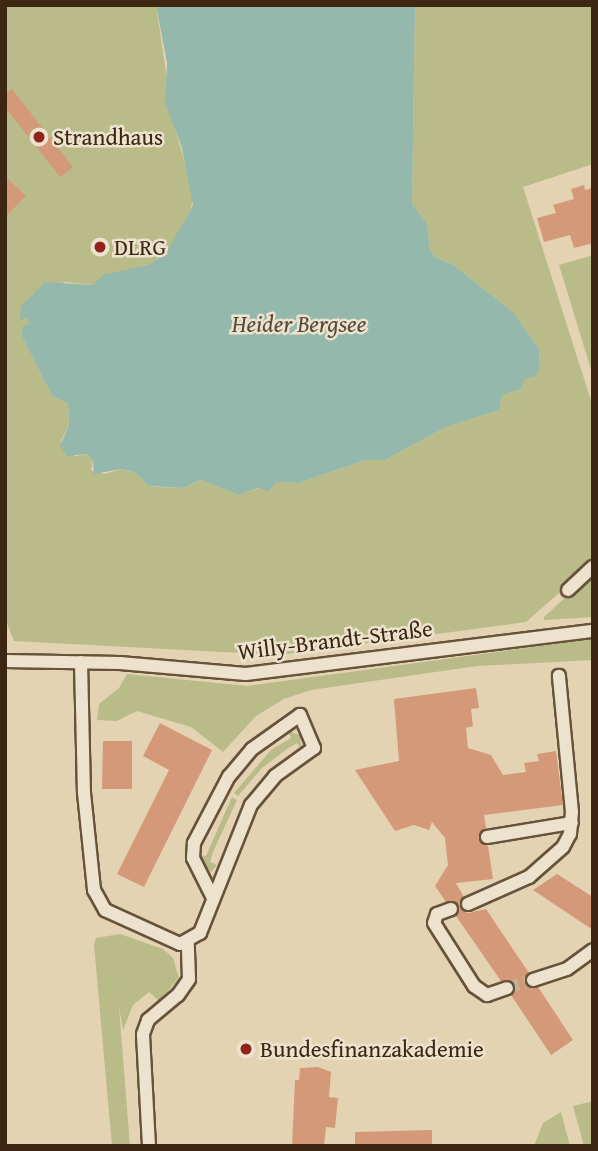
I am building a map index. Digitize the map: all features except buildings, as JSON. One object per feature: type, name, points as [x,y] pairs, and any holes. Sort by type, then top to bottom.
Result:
[{"type":"street","points":[[568,590],[593,567]]},
{"type":"street","name":"Willy-Brandt-Straße","points":[[6,661],[81,662],[246,674],[593,631]]},
{"type":"street","points":[[5,654],[6,661]]},
{"type":"street","points":[[81,662],[86,807],[94,890],[105,910],[173,943],[188,943],[200,933],[251,805],[275,776],[314,748],[300,715],[244,758],[225,782],[194,843],[196,867],[213,898]]},
{"type":"street","points":[[468,904],[500,893],[546,865],[563,847],[572,823],[559,676]]},
{"type":"street","points":[[487,837],[572,823]]},
{"type":"street","points":[[451,909],[437,914],[434,923],[474,986],[487,995],[507,988]]},
{"type":"street","points":[[149,1146],[143,1034],[148,1020],[178,995],[189,979],[188,943]]},
{"type":"street","points":[[534,980],[567,969],[593,950]]},
{"type":"green space","points":[[5,5],[156,5],[174,126],[194,193],[189,217],[180,233],[166,253],[148,265],[93,285],[65,282],[32,294],[30,323],[22,328],[22,337],[52,396],[68,403],[69,425],[61,441],[75,456],[86,454],[93,460],[91,470],[105,474],[120,469],[136,473],[148,486],[156,487],[183,488],[202,480],[239,495],[259,488],[268,490],[277,482],[299,483],[365,460],[385,460],[446,427],[499,410],[502,395],[522,389],[525,378],[540,368],[539,349],[514,313],[452,264],[436,258],[430,250],[427,223],[412,204],[415,5],[593,5],[593,164],[523,187],[593,407],[593,560],[576,578],[526,622],[279,655],[14,641],[5,618]]},
{"type":"green space","points":[[593,255],[593,376],[559,265]]},
{"type":"green space","points":[[593,572],[593,617],[544,620],[544,617]]},
{"type":"green space","points":[[593,639],[593,660],[477,666],[311,690],[284,699],[256,716],[223,752],[191,727],[137,711],[117,721],[97,720],[99,704],[119,688],[127,674],[247,686]]},
{"type":"green space","points":[[288,731],[300,735],[302,750],[297,743],[287,749],[262,768],[238,796],[234,793],[271,750],[291,738]]},
{"type":"green space","points":[[232,797],[237,800],[213,852],[210,862],[217,865],[211,872],[204,867],[199,855],[206,856]]},
{"type":"green space","points":[[120,934],[163,949],[173,958],[179,978],[159,1001],[149,992],[133,1005],[123,1030],[119,1007],[130,1146],[112,1146],[94,945],[96,938]]},
{"type":"green space","points":[[593,1101],[593,1146],[584,1146],[573,1106]]},
{"type":"green space","points":[[561,1112],[570,1146],[534,1146],[543,1123]]},
{"type":"water","name":"Heider Bergsee","points":[[156,5],[415,5],[412,204],[427,223],[430,250],[436,258],[452,264],[514,313],[539,349],[540,368],[534,377],[525,378],[522,389],[502,395],[499,410],[446,427],[385,460],[365,460],[299,483],[277,482],[268,491],[258,488],[239,495],[201,480],[183,488],[148,486],[136,473],[121,469],[94,474],[93,460],[86,454],[67,456],[60,446],[69,425],[68,403],[52,396],[22,337],[22,327],[30,323],[27,318],[20,320],[21,306],[45,282],[93,285],[103,275],[148,265],[166,253],[193,205],[182,148],[165,103],[167,63]]},
{"type":"tunnel","points":[[507,988],[533,980]]},
{"type":"place","name":"Strandhaus","points":[[39,137]]},
{"type":"place","name":"DLRG","points":[[100,247]]},
{"type":"place","name":"Bundesfinanzakademie","points":[[246,1049]]}]
